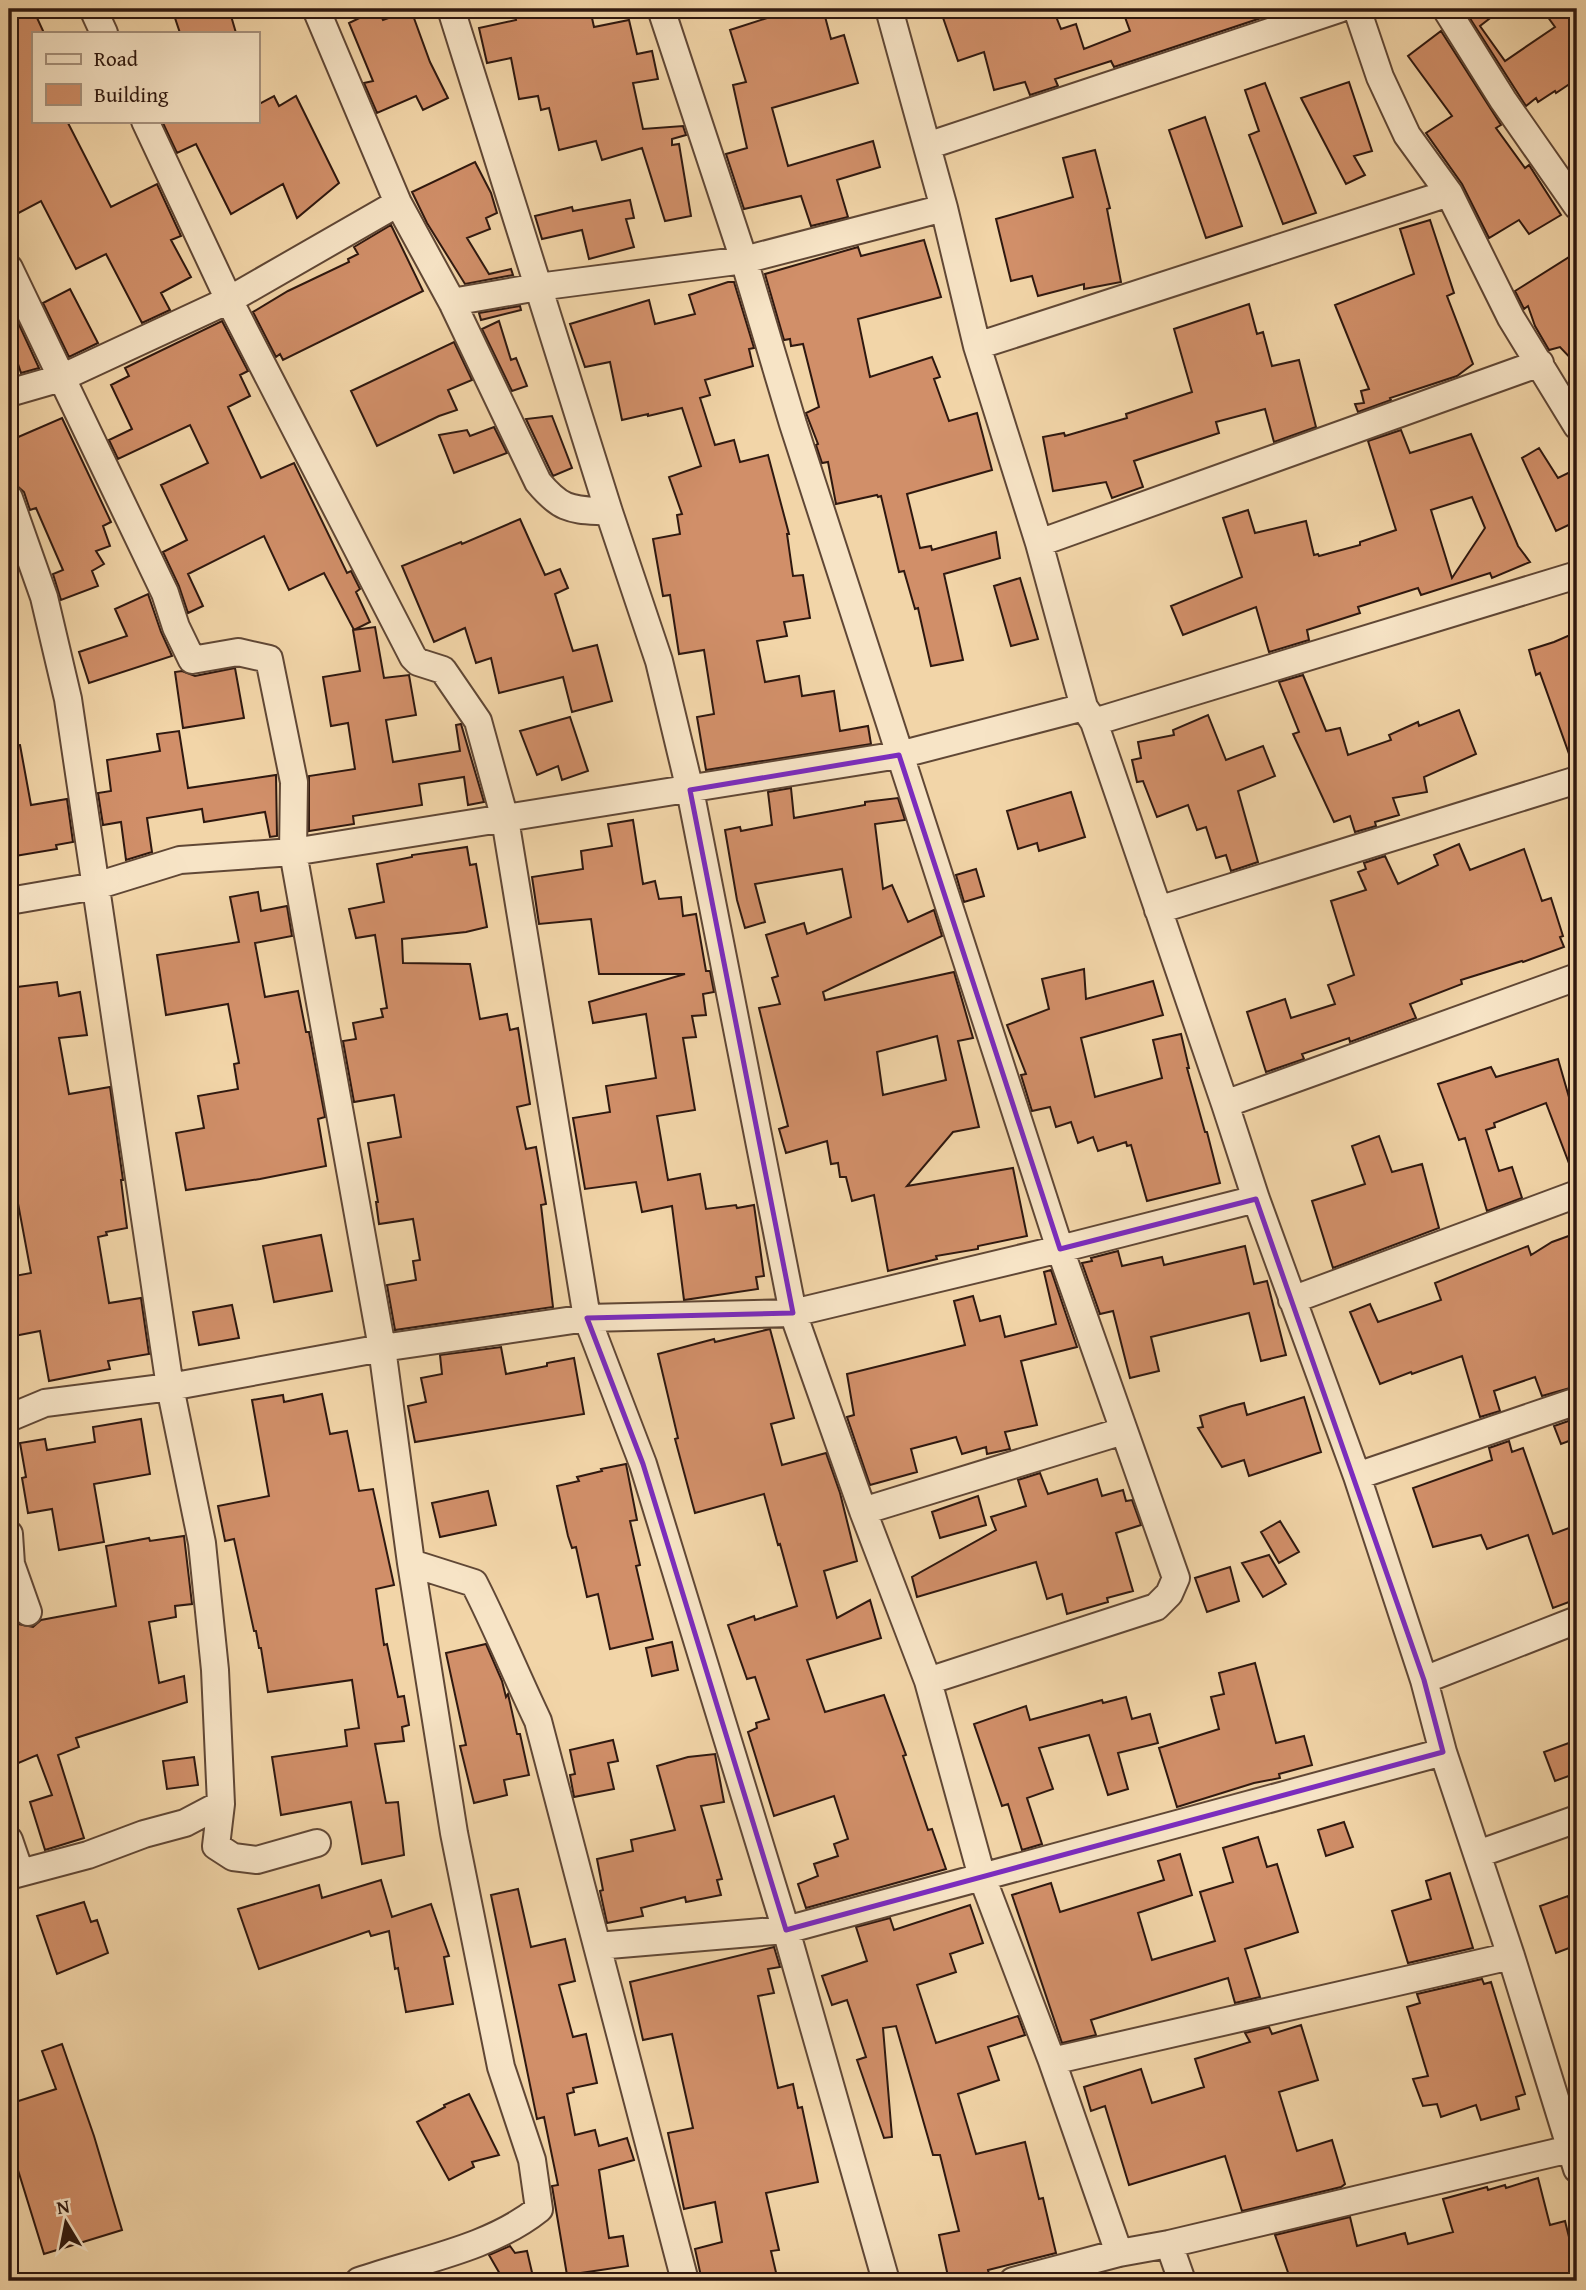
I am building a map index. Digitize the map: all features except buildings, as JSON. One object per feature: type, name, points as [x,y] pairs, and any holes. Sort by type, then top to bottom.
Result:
[{"type":"street","points":[[93,9],[104,32]]},
{"type":"street","points":[[316,9],[398,203],[452,302],[538,482],[551,497],[566,508],[609,512]]},
{"type":"street","points":[[451,9],[609,512],[659,661],[690,790],[793,1312],[863,1511],[928,1681],[982,1877],[1052,2061],[1119,2253]]},
{"type":"street","points":[[661,9],[744,260],[793,424],[1060,1249],[1176,1578],[1168,1594],[1156,1607],[928,1681]]},
{"type":"street","points":[[889,9],[944,208],[977,346],[1039,543],[1089,715],[1226,1104],[1256,1199],[1357,1476],[1574,2159],[1119,2253],[1013,2281]]},
{"type":"street","points":[[927,146],[1339,9]]},
{"type":"street","points":[[1357,9],[1380,78],[1407,135],[1449,193],[1511,318],[1577,426]]},
{"type":"street","points":[[1446,9],[1503,100],[1577,206]]},
{"type":"street","points":[[145,122],[229,300],[413,657],[418,662],[443,670],[478,721],[505,819],[587,1318],[643,1464],[786,1930],[886,2281]]},
{"type":"street","points":[[977,346],[1449,193]]},
{"type":"street","points":[[9,393],[61,378],[229,300],[398,203]]},
{"type":"street","points":[[452,302],[538,287],[744,260],[944,208]]},
{"type":"street","points":[[9,268],[166,593],[176,627],[192,660],[238,652],[269,659],[295,782],[293,852],[382,1348],[411,1563],[454,1833],[501,2067],[532,2160],[539,2209],[523,2222],[500,2233],[359,2281]]},
{"type":"street","points":[[1039,543],[1539,363]]},
{"type":"street","points":[[9,498],[44,597],[68,699],[170,1387],[202,1543],[215,1670],[221,1804],[215,1846],[233,1857],[257,1860],[317,1843]]},
{"type":"street","points":[[9,901],[96,886],[180,860],[293,852],[899,755],[1089,715],[1577,575]]},
{"type":"street","points":[[1158,910],[1577,780]]},
{"type":"street","points":[[1226,1104],[1577,977]]},
{"type":"street","points":[[1292,1300],[1577,1194]]},
{"type":"street","points":[[9,1418],[45,1403],[170,1387],[382,1348],[587,1318],[793,1312],[1060,1249],[1256,1199]]},
{"type":"street","points":[[1357,1476],[1577,1401]]},
{"type":"street","points":[[863,1511],[1123,1430]]},
{"type":"street","points":[[9,1534],[10,1565],[28,1612]]},
{"type":"street","points":[[411,1563],[474,1583],[496,1625],[512,1667],[538,1720],[684,2281]]},
{"type":"street","points":[[1424,1680],[1577,1620]]},
{"type":"street","points":[[597,1945],[786,1930],[1443,1752]]},
{"type":"street","points":[[9,1840],[14,1874],[88,1855],[144,1833],[185,1823],[221,1804]]},
{"type":"street","points":[[1478,1854],[1577,1819]]},
{"type":"street","points":[[1052,2061],[1511,1956]]},
{"type":"street","points":[[1169,2244],[1182,2281]]},
{"type":"highlighted area","points":[[899,755],[1060,1249],[1256,1199],[1424,1680],[1443,1752],[786,1930],[643,1464],[587,1318],[793,1313],[690,790]]}]
